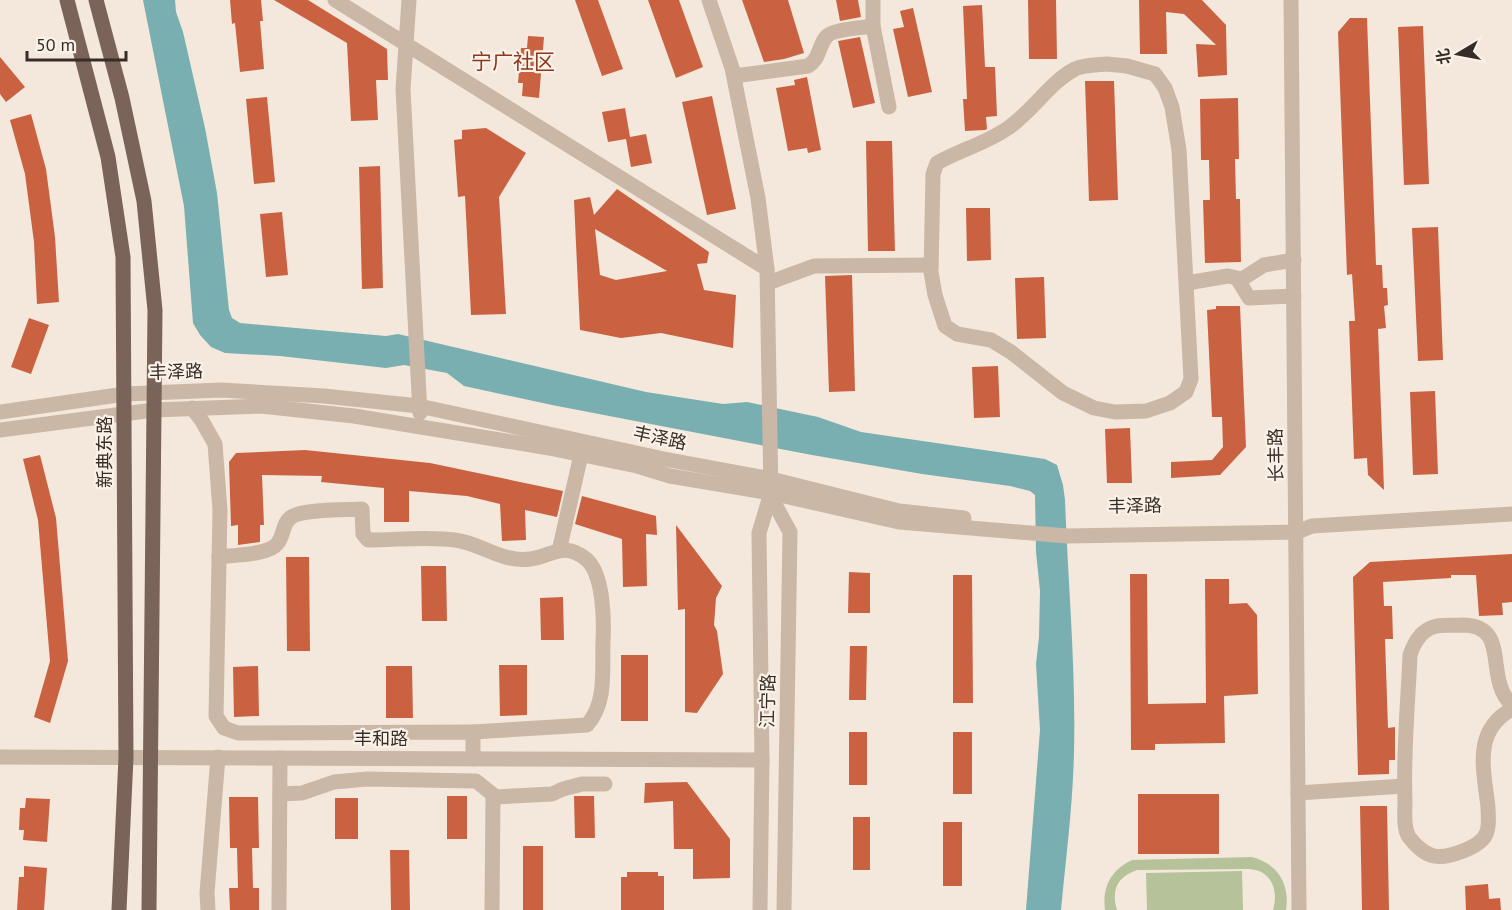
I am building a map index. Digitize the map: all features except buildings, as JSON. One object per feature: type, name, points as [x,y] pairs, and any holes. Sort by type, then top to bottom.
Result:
[{"type":"main road","name":"新典东路","points":[[67,0],[108,157],[123,257],[126,757],[119,910]]},
{"type":"main road","points":[[96,0],[122,98],[144,201],[154,310],[149,910]]},
{"type":"street","points":[[335,0],[768,276],[814,266],[932,265]]},
{"type":"street","points":[[409,0],[403,89],[420,426]]},
{"type":"street","points":[[709,0],[734,76],[758,198],[768,276],[771,490]]},
{"type":"street","points":[[873,0],[873,26],[889,107]]},
{"type":"street","name":"长丰路","points":[[1291,0],[1299,910]]},
{"type":"street","points":[[734,76],[808,66],[816,60],[826,36],[835,32],[873,26]]},
{"type":"street","points":[[1107,63],[1155,74],[1165,88],[1168,97],[1179,150],[1187,284],[1191,379],[1186,392],[1170,403],[1146,411],[1115,412],[1094,408],[1063,393],[992,340],[957,334],[945,326],[935,295],[932,265],[933,174],[938,163],[959,151],[995,137],[1011,126],[1066,75],[1077,68],[1107,63]]},
{"type":"street","points":[[1239,281],[1264,265],[1294,260]]},
{"type":"street","points":[[1187,284],[1228,276],[1237,278],[1249,298],[1294,296]]},
{"type":"street","name":"丰泽路","points":[[0,412],[125,394],[221,390],[324,396],[419,406],[652,456],[771,490],[899,522],[1004,532],[1297,527],[1512,514]]},
{"type":"street","name":"丰泽路","points":[[0,430],[154,410],[261,406],[313,410],[420,426],[581,455],[670,476],[899,511],[1026,524],[1066,531]]},
{"type":"street","points":[[192,408],[215,444],[220,510],[219,556],[216,716],[224,728],[238,733],[473,732],[587,725],[595,716],[602,696],[604,609],[599,583],[588,561],[572,551],[559,551],[530,559],[501,557],[456,540],[368,540],[363,534],[362,509],[294,515],[284,524],[278,543],[267,551],[219,556]]},
{"type":"street","points":[[559,551],[581,455]]},
{"type":"street","name":"江宁路","points":[[760,910],[762,760],[759,533],[771,490]]},
{"type":"street","name":"江宁路","points":[[771,490],[790,532],[784,910]]},
{"type":"street","points":[[1477,625],[1490,631],[1495,642],[1502,690],[1512,707],[1494,722],[1484,740],[1483,756],[1489,820],[1486,836],[1473,848],[1454,854],[1434,856],[1417,847],[1407,835],[1404,786],[1410,655],[1414,644],[1427,630],[1437,626],[1477,625]]},
{"type":"street","points":[[473,732],[473,759]]},
{"type":"street","name":"丰和路","points":[[0,757],[762,760]]},
{"type":"street","points":[[208,910],[207,892],[218,757]]},
{"type":"street","points":[[279,910],[280,758]]},
{"type":"street","points":[[280,794],[302,793],[334,782],[367,778],[476,781],[496,796],[552,794],[582,784],[605,784]]},
{"type":"street","points":[[1298,793],[1404,786]]},
{"type":"street","points":[[492,910],[493,795]]},
{"type":"green space","points":[[1252,857],[1269,865],[1280,876],[1286,892],[1286,910],[1273,910],[1275,895],[1272,882],[1263,873],[1249,869],[1137,870],[1125,876],[1117,885],[1115,903],[1117,910],[1105,910],[1105,894],[1113,874],[1132,860]]},
{"type":"green space","points":[[1242,871],[1243,910],[1147,910],[1146,873]]},
{"type":"water","points":[[143,0],[175,0],[205,128],[217,193],[229,310],[232,318],[240,323],[386,336],[398,334],[646,392],[723,404],[747,402],[818,417],[861,432],[1045,459],[1057,465],[1065,500],[1074,720],[1072,791],[1061,910],[1026,910],[1040,730],[1036,664],[1040,591],[1036,552],[1035,495],[1030,491],[1010,486],[812,455],[552,405],[464,386],[447,373],[404,365],[386,368],[280,356],[225,353],[211,347],[193,323],[184,206]]},
{"type":"district","name":"宁广社区","points":[[513,62]]}]
